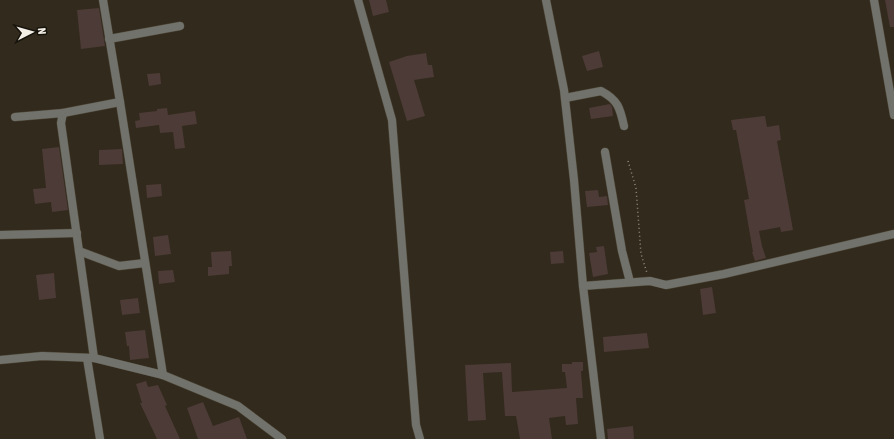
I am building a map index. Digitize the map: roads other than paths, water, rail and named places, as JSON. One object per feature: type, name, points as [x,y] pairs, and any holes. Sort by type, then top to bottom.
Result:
[{"type":"street","points":[[103,0],[163,375]]},
{"type":"street","points":[[358,0],[392,120],[416,425],[420,439]]},
{"type":"street","points":[[546,0],[565,98],[583,286],[601,439]]},
{"type":"street","points":[[874,0],[891,79],[894,115]]},
{"type":"street","points":[[109,39],[180,26]]},
{"type":"street","points":[[565,98],[601,91],[614,100],[620,108],[624,126]]},
{"type":"street","points":[[15,117],[63,113],[120,102]]},
{"type":"street","points":[[63,113],[61,123],[77,233],[100,439]]},
{"type":"street","points":[[605,152],[622,251],[630,282]]},
{"type":"street","points":[[0,235],[77,233]]},
{"type":"street","points":[[583,286],[650,281],[666,285],[724,274],[894,234]]},
{"type":"street","points":[[79,251],[119,266],[145,263]]},
{"type":"street","points":[[0,360],[42,356],[91,358],[163,375],[238,406],[282,439]]}]
